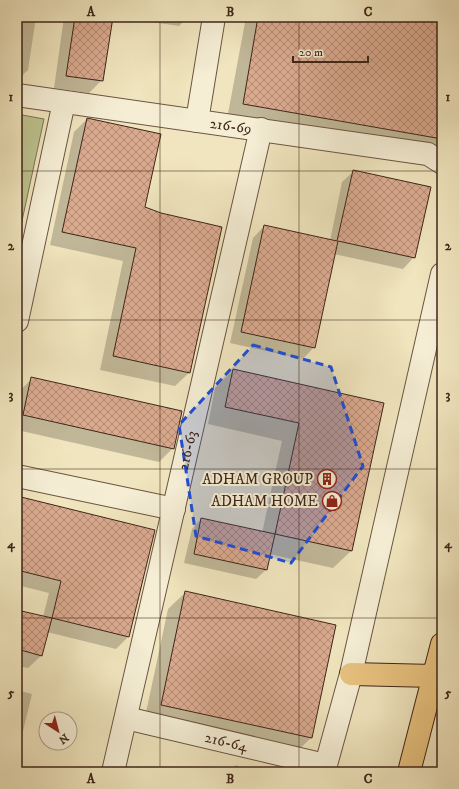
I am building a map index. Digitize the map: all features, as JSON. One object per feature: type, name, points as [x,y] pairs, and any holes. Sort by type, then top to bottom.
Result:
[{"type":"highway","points":[[409,772],[442,644]]},
{"type":"highway","points":[[351,674],[434,676]]},
{"type":"street","points":[[197,120],[214,17]]},
{"type":"street","name":"216-69","points":[[17,95],[428,154],[442,163]]},
{"type":"street","points":[[17,321],[64,102]]},
{"type":"street","name":"216-63","points":[[113,772],[260,129]]},
{"type":"street","points":[[325,769],[351,674],[442,274]]},
{"type":"street","points":[[17,476],[174,509]]},
{"type":"street","name":"216-64","points":[[126,718],[325,769]]},
{"type":"highlighted area","points":[[253,345],[331,367],[363,466],[291,563],[196,536],[179,425]]},
{"type":"green space","points":[[17,114],[44,119],[17,244]]},
{"type":"building","points":[[75,17],[113,17],[103,81],[66,76]]},
{"type":"building","points":[[258,17],[442,17],[442,139],[243,104]]},
{"type":"building","points":[[87,118],[161,134],[145,207],[161,213],[222,227],[190,373],[113,356],[136,248],[62,232]]},
{"type":"building","points":[[353,170],[431,187],[415,258],[338,241],[315,348],[241,332],[264,225],[337,241]]},
{"type":"building","name":"ADHAM GROUP","points":[[233,369],[384,403],[352,551],[275,534],[299,423],[225,407]]},
{"type":"building","points":[[31,377],[182,411],[174,449],[23,415]]},
{"type":"building","points":[[17,496],[155,530],[129,637],[52,618],[61,581],[17,570]]},
{"type":"building","points":[[201,518],[275,534],[267,570],[194,554]]},
{"type":"building","points":[[185,591],[336,625],[312,738],[161,705]]},
{"type":"building","points":[[17,610],[52,618],[42,656],[17,649]]},
{"type":"place","name":"ADHAM GROUP","points":[[327,479]]},
{"type":"place","name":"ADHAM HOME","points":[[332,501]]}]
